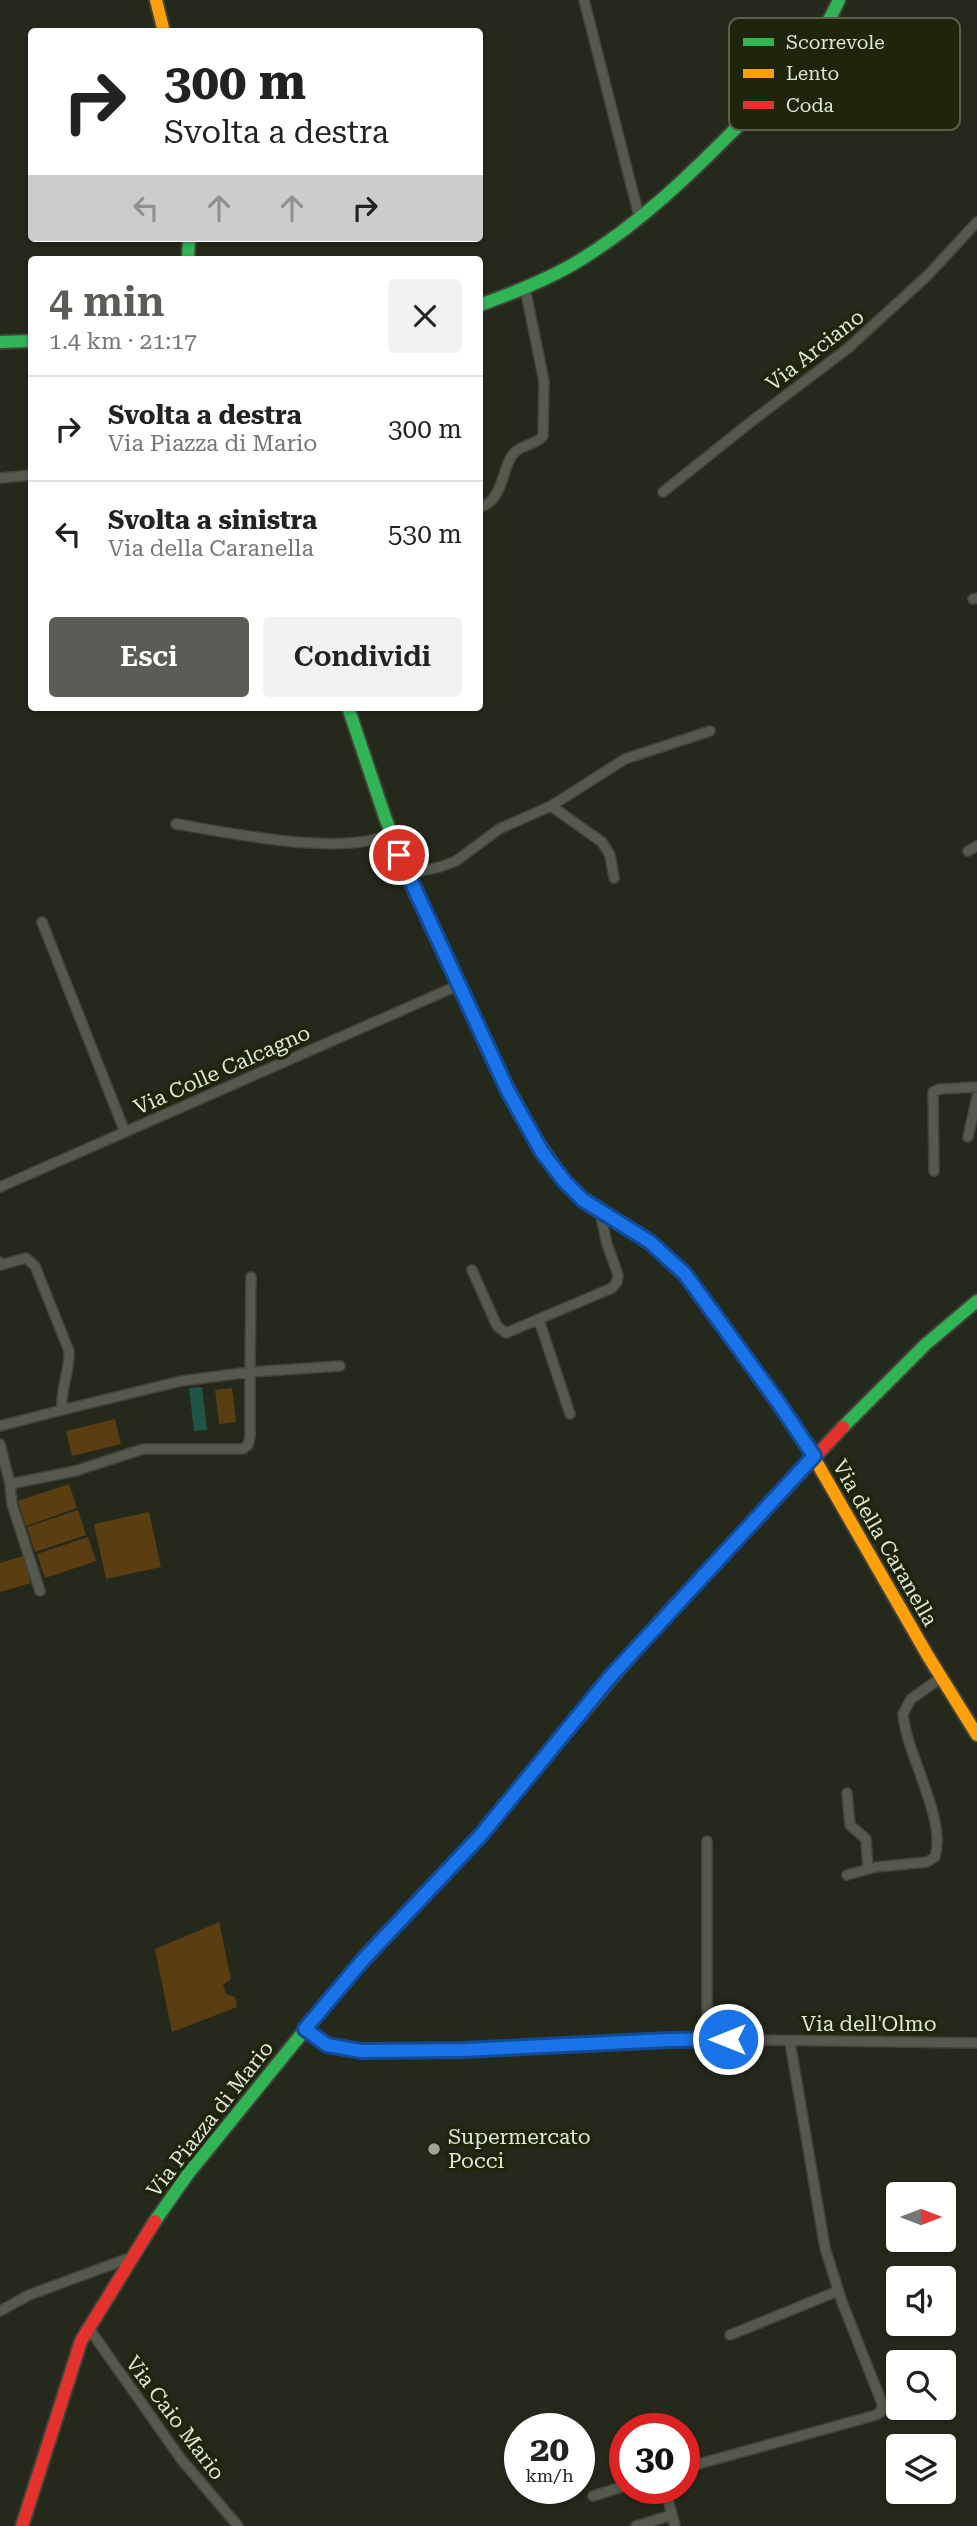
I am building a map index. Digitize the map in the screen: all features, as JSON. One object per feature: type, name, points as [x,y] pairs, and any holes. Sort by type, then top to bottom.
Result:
[{"type":"street","points":[[156,0],[163,28]]},
{"type":"street","points":[[584,0],[639,216]]},
{"type":"street","points":[[831,18],[839,0]]},
{"type":"street","points":[[483,304],[525,288],[578,261],[639,216],[705,159],[734,130]]},
{"type":"street","name":"Via Arciano","points":[[663,492],[848,349],[927,276],[977,222]]},
{"type":"street","points":[[483,506],[494,498],[513,454],[522,446],[540,440],[543,436],[544,381],[525,288]]},
{"type":"street","points":[[0,342],[28,341]]},
{"type":"street","points":[[0,478],[28,475]]},
{"type":"street","name":"Via della Caranella","points":[[349,711],[407,874],[508,1091],[532,1136],[570,1187],[600,1212],[643,1237],[685,1274],[814,1456],[941,1678],[977,1735]]},
{"type":"street","points":[[407,874],[453,862],[508,824],[551,806],[625,759],[710,731]]},
{"type":"street","points":[[551,806],[603,842],[610,855],[614,878]]},
{"type":"street","points":[[176,824],[328,844],[355,842],[391,834]]},
{"type":"street","points":[[42,922],[125,1132]]},
{"type":"street","name":"Via Colle Calcagno","points":[[1,1182],[125,1132],[459,985]]},
{"type":"street","points":[[934,1171],[933,1091],[977,1087]]},
{"type":"street","points":[[968,1137],[977,1097]]},
{"type":"street","points":[[472,1270],[498,1326],[503,1332],[509,1333],[615,1286],[618,1275],[600,1212]]},
{"type":"street","points":[[0,1264],[23,1258],[29,1259],[34,1266],[69,1351],[62,1410]]},
{"type":"street","points":[[10,1484],[75,1471],[143,1449],[243,1449],[248,1445],[251,1277]]},
{"type":"street","name":"Via Piazza di Mario","points":[[22,2526],[73,2362],[88,2327],[181,2183],[362,1961],[481,1835],[611,1676],[814,1456],[919,1351],[977,1301]]},
{"type":"street","points":[[539,1320],[570,1414]]},
{"type":"street","points":[[0,1426],[175,1382],[250,1372],[340,1366]]},
{"type":"street","points":[[0,1444],[12,1504],[40,1591]]},
{"type":"street","points":[[847,1875],[868,1869],[927,1862],[935,1857],[937,1849],[933,1819],[903,1714],[911,1699],[941,1678]]},
{"type":"street","points":[[847,1793],[850,1825],[866,1839],[868,1869]]},
{"type":"street","points":[[707,1841],[707,2039]]},
{"type":"street","name":"Via dell'Olmo","points":[[305,2029],[327,2045],[361,2051],[464,2050],[707,2039],[977,2043]]},
{"type":"street","points":[[700,2463],[881,2412],[882,2403],[838,2291],[821,2228],[790,2042]]},
{"type":"street","points":[[0,2311],[29,2295],[132,2257]]},
{"type":"street","points":[[730,2335],[838,2291]]},
{"type":"street","name":"Via Caio Mario","points":[[88,2327],[181,2459],[238,2526]]},
{"type":"street","points":[[669,2504],[676,2526]]},
{"type":"street","points":[[636,2526],[672,2515]]},
{"type":"shaded area","points":[[202,1387],[207,1430],[194,1431],[189,1388]]},
{"type":"shaded area","points":[[232,1388],[236,1422],[219,1424],[215,1390]]},
{"type":"shaded area","points":[[115,1419],[121,1444],[72,1456],[66,1431]]},
{"type":"shaded area","points":[[69,1484],[77,1508],[26,1526],[18,1501]]},
{"type":"shaded area","points":[[78,1510],[86,1535],[35,1552],[27,1527]]},
{"type":"shaded area","points":[[149,1512],[161,1567],[106,1579],[94,1524]]},
{"type":"shaded area","points":[[88,1537],[96,1561],[45,1578],[37,1554]]},
{"type":"shaded area","points":[[23,1556],[31,1583],[0,1592],[0,1563]]},
{"type":"shaded area","points":[[219,1922],[231,1979],[223,1985],[226,1994],[235,1997],[237,2007],[172,2032],[155,1949]]},
{"type":"traffic: fast","points":[[829,18],[839,0]]},
{"type":"traffic: fast","points":[[483,304],[566,269],[600,247],[665,196],[733,130]]},
{"type":"traffic: fast","points":[[188,256],[189,242]]},
{"type":"traffic: fast","points":[[0,342],[28,341]]},
{"type":"traffic: fast","points":[[349,711],[406,873],[502,1077],[536,1140],[564,1180],[581,1197],[649,1242],[681,1270],[813,1456]]},
{"type":"traffic: fast","points":[[843,1427],[926,1344],[977,1301]]},
{"type":"traffic: fast","points":[[155,2221],[188,2174],[347,1978],[474,1842],[644,1640]]},
{"type":"traffic: slow","points":[[156,0],[163,28]]},
{"type":"traffic: slow","points":[[813,1456],[928,1656],[977,1735]]},
{"type":"traffic: jam","points":[[644,1640],[843,1427]]},
{"type":"traffic: jam","points":[[22,2526],[81,2341],[155,2221]]},
{"type":"place","name":"Supermercato Pocci","points":[[434,2149]]},
{"type":"route","points":[[399,855],[508,1091],[542,1152],[583,1200],[650,1242],[685,1274],[814,1456],[587,1703],[481,1835],[362,1961],[305,2029],[327,2045],[361,2051],[464,2050],[728,2039]]}]
